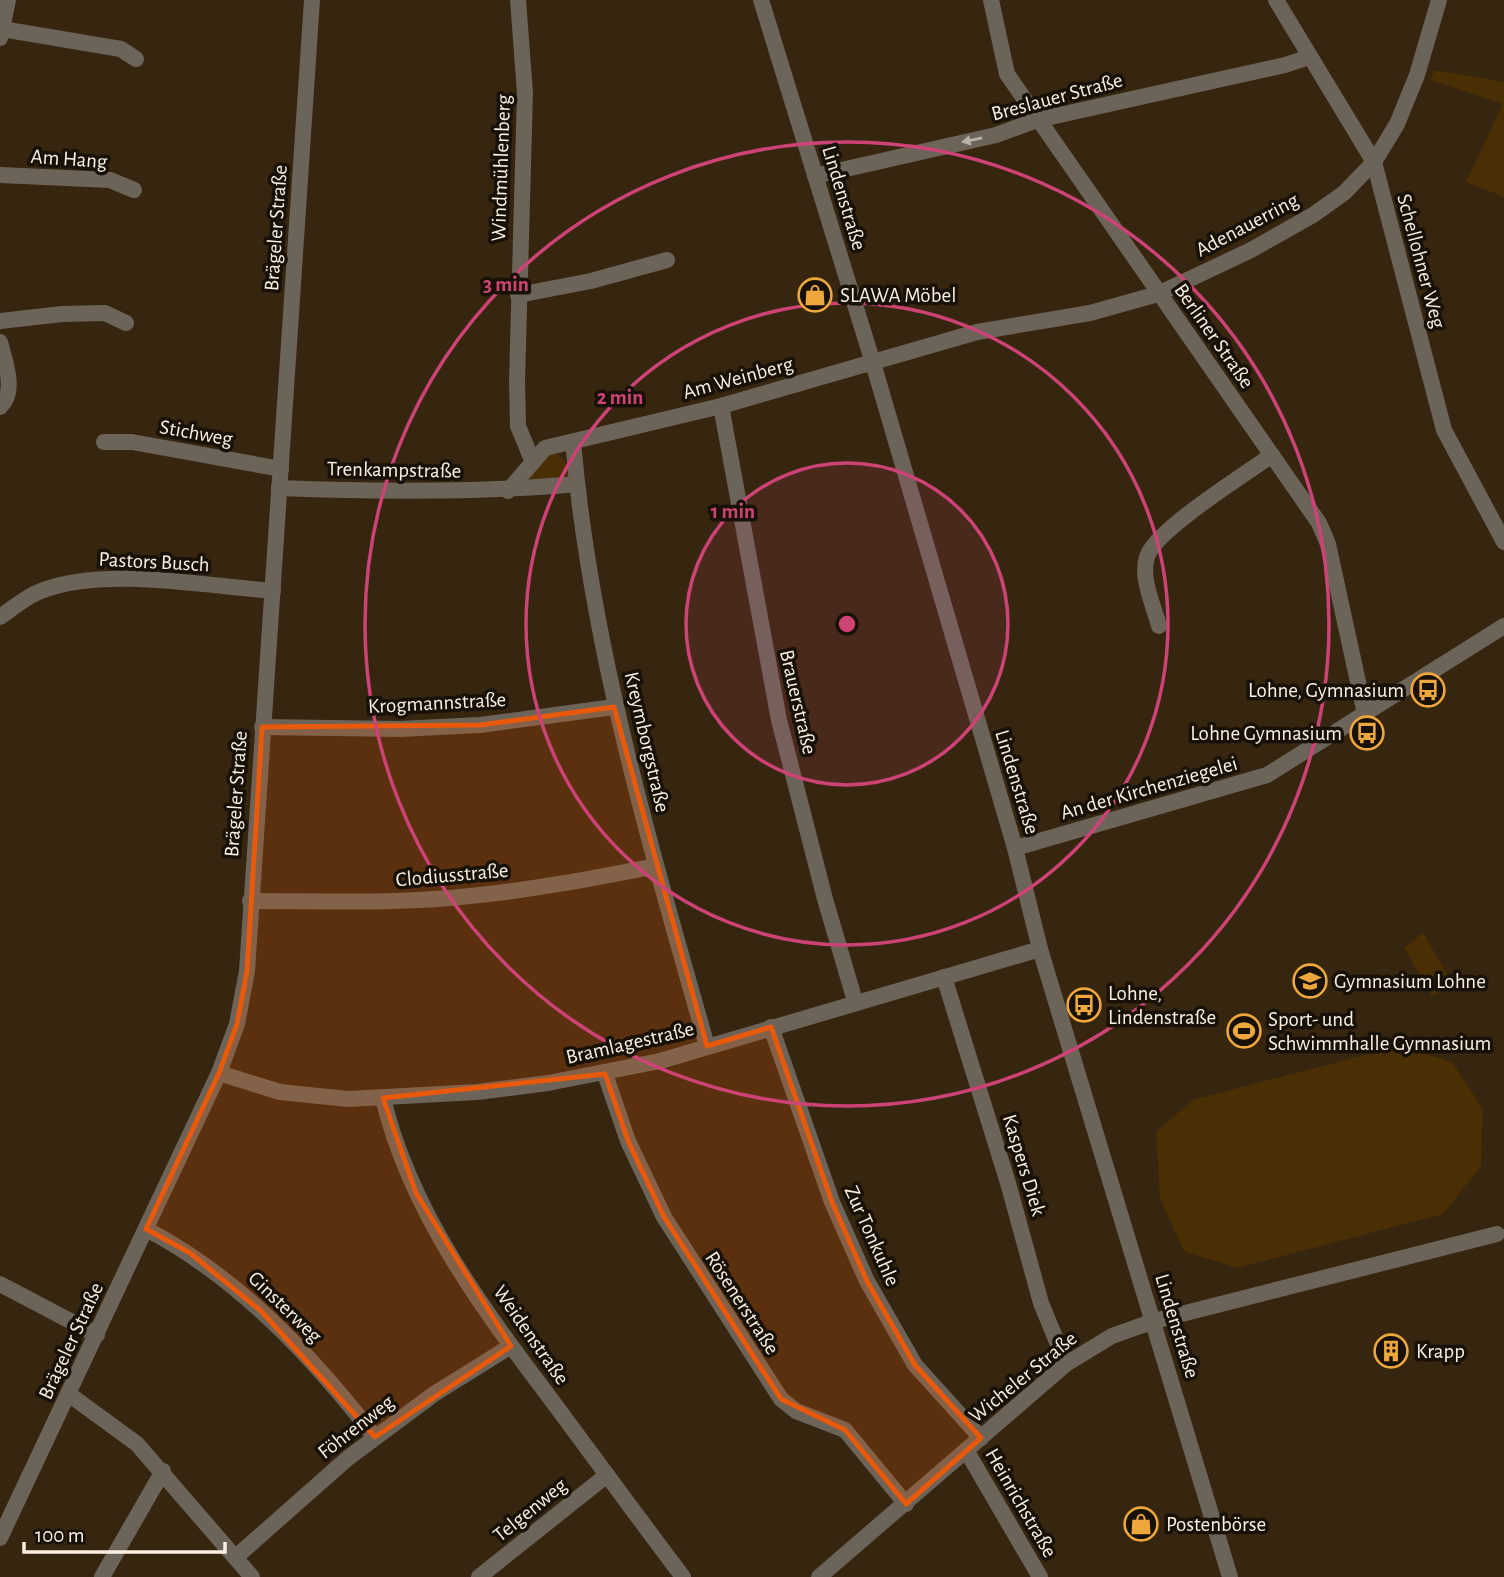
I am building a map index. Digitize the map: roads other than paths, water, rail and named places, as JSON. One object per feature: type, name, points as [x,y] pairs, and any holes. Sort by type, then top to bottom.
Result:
[{"type":"street","points":[[8,0],[1,33],[121,49],[136,59]]},
{"type":"street","name":"Brägeler Straße","points":[[0,1538],[70,1395],[219,1073],[237,1024],[247,971],[312,0]]},
{"type":"street","name":"Windmühlenberg","points":[[518,0],[525,93],[518,295],[518,426],[532,460]]},
{"type":"street","name":"Lindenstraße","points":[[761,0],[873,363],[1015,848],[1041,949],[1230,1577]]},
{"type":"street","name":"Berliner Straße","points":[[991,0],[1007,74],[1319,523],[1328,544],[1365,714]]},
{"type":"street","name":"Schellohner Weg","points":[[1276,0],[1374,162],[1444,430],[1501,531]]},
{"type":"street","name":"Adenauerring","points":[[873,363],[977,332],[1090,313],[1158,294],[1251,250],[1313,215],[1344,193],[1374,162],[1397,124],[1418,75],[1439,0]]},
{"type":"street","name":"Breslauer Straße","points":[[815,176],[996,135],[1037,120],[1284,65],[1309,57]]},
{"type":"street","name":"Am Hang","points":[[0,175],[110,180],[134,190]]},
{"type":"street","points":[[518,295],[592,281],[667,260]]},
{"type":"street","points":[[0,321],[62,313],[105,313],[126,323]]},
{"type":"street","points":[[0,342],[9,388],[7,401],[0,407]]},
{"type":"street","name":"Am Weinberg","points":[[573,442],[721,406],[873,363]]},
{"type":"street","name":"Brauerstraße","points":[[721,406],[779,720],[825,900],[855,1001]]},
{"type":"street","name":"Stichweg","points":[[104,442],[132,442],[281,469]]},
{"type":"street","points":[[508,491],[545,448],[573,442]]},
{"type":"street","name":"Kreymborgstraße","points":[[573,442],[576,484],[614,707],[707,1046]]},
{"type":"street","points":[[1159,626],[1146,575],[1147,556],[1161,535],[1272,455]]},
{"type":"street","name":"Trenkampstraße","points":[[279,488],[400,493],[508,491],[576,484]]},
{"type":"street","name":"Pastors Busch","points":[[0,617],[38,591],[65,583],[97,579],[273,591]]},
{"type":"street","name":"An der Kirchenziegelei","points":[[1015,848],[1267,775],[1504,626]]},
{"type":"street","name":"Krogmannstraße","points":[[262,727],[400,729],[481,724],[614,707]]},
{"type":"street","name":"Clodiusstraße","points":[[250,901],[384,902],[469,897],[565,884],[656,866]]},
{"type":"street","name":"Bramlagestraße","points":[[219,1073],[280,1091],[348,1098],[477,1092],[605,1074],[1041,949]]},
{"type":"street","name":"Kaspers Diek","points":[[944,977],[1008,1183],[1041,1303],[1066,1364]]},
{"type":"street","name":"Zur Tonkuhle","points":[[771,1027],[832,1202],[867,1281],[915,1364],[981,1438]]},
{"type":"street","name":"Rösenerstraße","points":[[605,1074],[628,1141],[664,1217],[782,1399],[796,1411],[845,1430],[906,1504]]},
{"type":"street","name":"Weidenstraße","points":[[383,1098],[393,1139],[416,1193],[440,1237],[511,1346],[683,1577]]},
{"type":"street","name":"Ginsterweg","points":[[146,1229],[190,1253],[261,1311],[322,1373],[375,1437]]},
{"type":"street","name":"Wicheler Straße","points":[[819,1577],[1066,1364],[1112,1336],[1154,1321],[1497,1234]]},
{"type":"street","points":[[0,1284],[97,1335]]},
{"type":"street","name":"Föhrenweg","points":[[237,1556],[375,1437],[434,1394],[511,1346]]},
{"type":"street","points":[[70,1395],[137,1444],[237,1556],[252,1577]]},
{"type":"street","name":"Heinrichstraße","points":[[966,1450],[1040,1577]]},
{"type":"street","points":[[102,1577],[163,1471]]},
{"type":"street","name":"Telgenweg","points":[[478,1577],[607,1475]]},
{"type":"place","name":"SLAWA Möbel","points":[[815,295]]},
{"type":"place","name":"Lohne, Gymnasium","points":[[1428,690]]},
{"type":"place","name":"Lohne Gymnasium","points":[[1367,733]]},
{"type":"place","name":"Gymnasium Lohne","points":[[1310,981]]},
{"type":"place","name":"Lohne, Lindenstraße","points":[[1084,1005]]},
{"type":"place","name":"Sport- und Schwimmhalle Gymnasium","points":[[1244,1031]]},
{"type":"place","name":"Krapp","points":[[1391,1351]]},
{"type":"place","name":"Postenbörse","points":[[1141,1524]]}]
